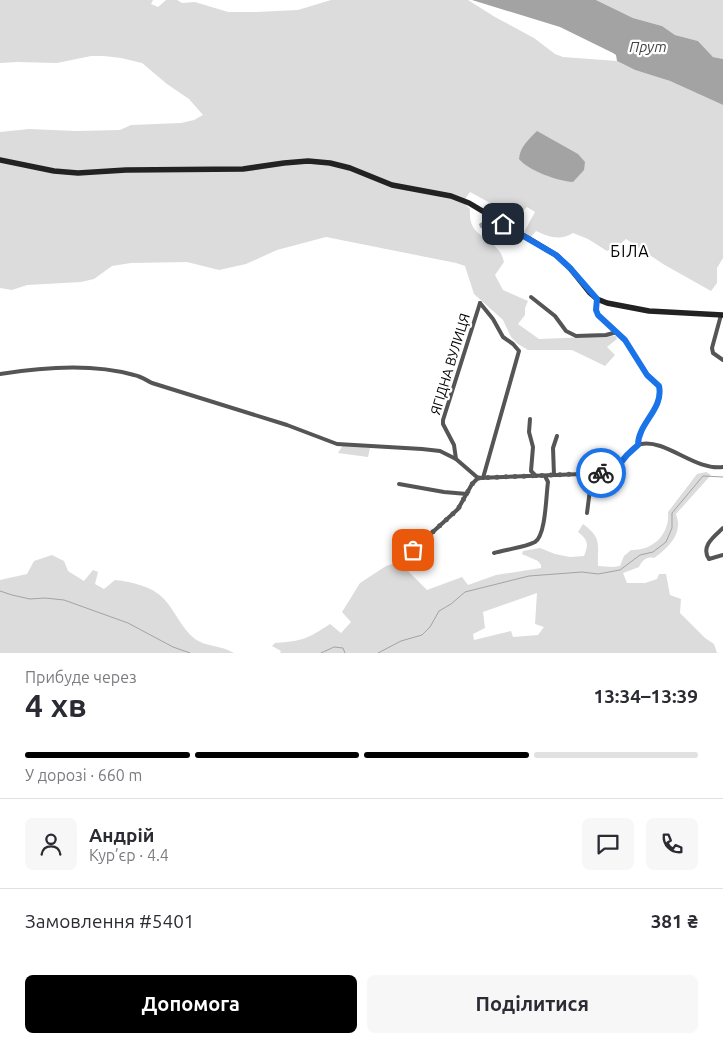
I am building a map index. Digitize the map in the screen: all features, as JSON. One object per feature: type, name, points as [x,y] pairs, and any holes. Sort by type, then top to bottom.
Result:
[{"type":"main road","points":[[0,160],[54,171],[78,173],[126,170],[242,169],[308,161],[330,163],[350,168],[392,186],[451,196],[469,203],[556,255],[597,299],[607,304],[649,311],[722,315]]},
{"type":"street","points":[[531,297],[555,316],[566,331],[576,336],[606,335],[617,332]]},
{"type":"street","points":[[597,299],[596,310],[598,315],[617,332],[631,349],[647,375],[659,386],[657,404],[638,436],[638,445]]},
{"type":"street","name":"ЯГІДНА ВУЛИЦЯ","points":[[456,459],[454,445],[443,424],[443,420],[480,303],[493,319],[502,337],[513,344],[519,351],[480,478]]},
{"type":"street","points":[[722,315],[712,348],[713,353],[723,360]]},
{"type":"street","points":[[0,374],[22,370],[92,367],[136,375],[152,383],[287,425],[337,444],[422,448],[440,451],[456,459],[480,478]]},
{"type":"street","points":[[530,420],[529,432],[533,446],[531,471],[536,476]]},
{"type":"street","points":[[554,475],[553,448],[557,436]]},
{"type":"street","points":[[413,550],[458,509],[472,484],[480,478],[613,472],[638,445],[650,444],[698,464],[723,467]]},
{"type":"street","points":[[587,513],[592,474]]},
{"type":"street","points":[[494,553],[532,543],[539,538],[548,482],[545,476]]},
{"type":"street","points":[[399,484],[467,494]]},
{"type":"street","points":[[723,528],[711,539],[706,547],[709,559],[723,555]]},
{"type":"shaded area","points":[[0,0],[153,0],[151,4],[158,7],[166,0],[177,0],[182,3],[195,2],[228,12],[256,12],[298,10],[331,0],[468,0],[534,38],[555,54],[563,57],[617,61],[635,70],[670,81],[723,105],[723,258],[717,268],[717,283],[711,291],[663,264],[626,239],[618,246],[607,251],[588,239],[573,233],[564,237],[554,237],[536,231],[531,237],[524,232],[535,212],[527,207],[523,211],[514,205],[503,220],[489,212],[492,204],[470,192],[463,202],[470,209],[472,225],[479,234],[494,245],[504,262],[495,275],[503,290],[528,301],[525,315],[518,324],[539,339],[616,336],[617,339],[607,347],[615,355],[605,366],[572,350],[528,350],[518,344],[511,337],[503,320],[474,294],[465,266],[326,237],[277,250],[246,264],[219,270],[187,262],[131,263],[112,266],[94,279],[81,282],[27,285],[12,290],[0,288],[0,132],[29,129],[120,130],[131,125],[181,123],[194,120],[203,115],[189,99],[142,63],[121,58],[91,56],[57,63],[0,63]]},
{"type":"shaded area","points":[[596,0],[723,0],[723,59],[713,57],[698,41],[675,35],[662,26],[633,18]]},
{"type":"shaded area","points":[[343,445],[370,448],[368,457],[338,453]]},
{"type":"shaded area","points":[[706,472],[711,475],[676,514],[678,525],[673,540],[654,558],[647,558],[639,567],[623,573],[627,583],[645,583],[657,579],[659,574],[666,574],[670,595],[681,599],[680,613],[705,638],[714,644],[717,653],[280,653],[281,651],[272,646],[275,643],[304,638],[330,624],[341,633],[351,622],[342,612],[360,583],[386,566],[399,562],[427,590],[462,577],[468,585],[496,575],[541,568],[538,561],[522,554],[523,551],[540,548],[570,557],[584,556],[587,542],[578,532],[583,524],[594,534],[598,542],[598,566],[620,566],[624,556],[631,550],[646,548],[658,540],[666,527],[668,512],[697,474]],"holes":[[[537,593],[535,624],[544,627],[538,635],[513,637],[511,631],[474,640],[473,634],[485,628],[483,612]]]},
{"type":"shaded area","points":[[52,555],[64,561],[68,571],[84,581],[93,570],[98,572],[95,584],[104,589],[115,580],[135,583],[154,591],[164,599],[186,630],[195,639],[234,653],[0,653],[0,580],[27,574],[34,561]]},
{"type":"water","name":"Прут","points":[[472,0],[596,0],[633,18],[662,26],[675,35],[698,41],[713,57],[723,59],[723,105],[670,81],[635,70],[617,61],[616,55],[613,53],[560,27]]},
{"type":"water","points":[[537,131],[578,154],[585,162],[584,170],[573,182],[544,175],[530,168],[519,159],[523,147]]},
{"type":"water","points":[[486,222],[508,236],[508,241],[504,243],[497,242],[480,227],[479,224]]},
{"type":"waterway","points":[[378,653],[401,641],[422,635],[430,627],[439,611],[465,592],[529,576],[582,572],[598,574],[620,570],[640,555],[653,552],[666,542],[672,528],[672,513],[703,476],[723,477]]},
{"type":"waterway","points":[[0,591],[30,599],[64,600],[128,623],[173,647],[190,653]]},
{"type":"waterway","points":[[321,653],[334,647],[343,648],[345,653]]},
{"type":"way so far","points":[[413,550],[458,509],[472,484],[478,478],[601,473]]},
{"type":"district","name":"БІЛА","points":[[630,251]]},
{"type":"route","points":[[503,224],[544,247],[570,268],[597,299],[596,310],[598,315],[625,340],[647,375],[659,386],[660,394],[657,404],[638,436],[638,445],[613,472],[601,473]]}]
